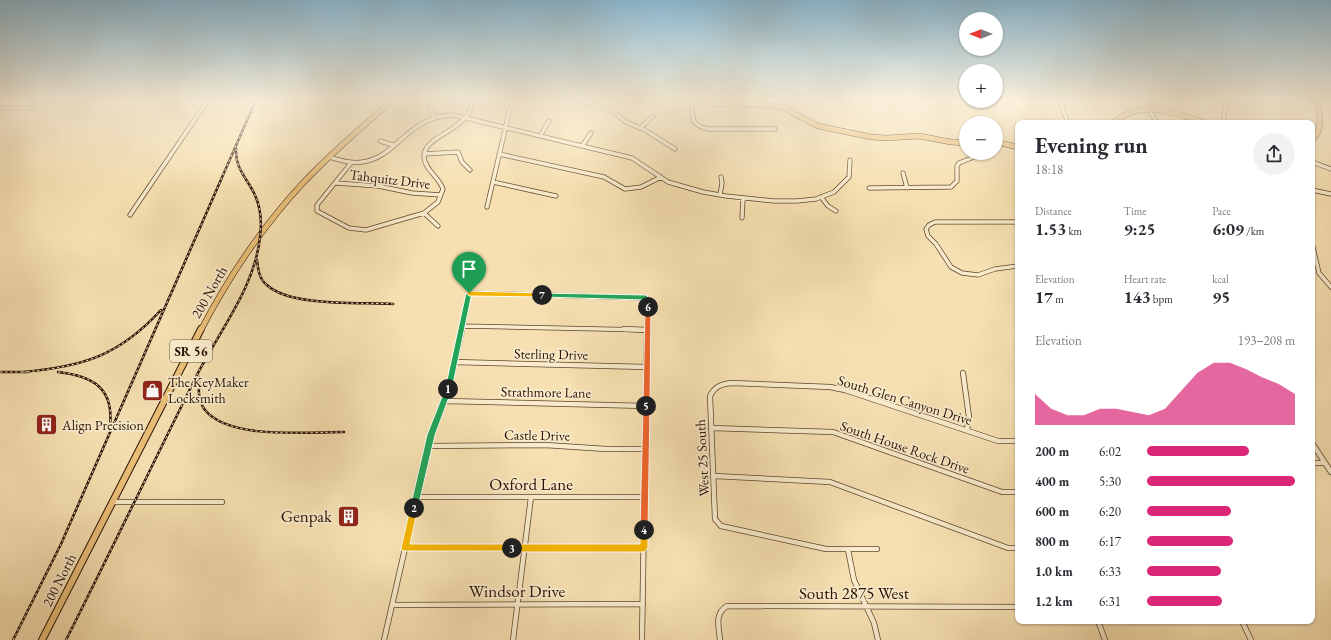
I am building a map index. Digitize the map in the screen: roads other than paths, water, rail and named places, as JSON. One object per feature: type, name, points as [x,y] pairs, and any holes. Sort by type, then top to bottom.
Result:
[{"type":"main road","name":"200 North","points":[[42,640],[213,307],[238,266],[278,212],[302,184],[360,130]]},
{"type":"main road","points":[[835,130],[871,137],[886,138],[915,136],[959,143]]},
{"type":"main road","points":[[1315,139],[1317,138],[1320,130]]},
{"type":"main road","points":[[1003,144],[1015,146]]},
{"type":"street","points":[[130,215],[188,130]]},
{"type":"street","points":[[330,157],[351,163],[377,158],[411,130]]},
{"type":"street","points":[[351,163],[317,205],[317,211],[350,228],[366,230],[424,213],[438,202],[441,195],[442,184],[425,162],[424,154],[429,144],[451,130]]},
{"type":"street","points":[[487,207],[504,130]]},
{"type":"street","points":[[516,130],[632,158],[661,178],[677,185],[720,195],[781,202],[821,197],[831,193],[849,177],[850,160]]},
{"type":"street","points":[[540,136],[543,130]]},
{"type":"street","points":[[643,130],[675,149]]},
{"type":"street","points":[[582,146],[591,133]]},
{"type":"street","points":[[380,141],[393,146]]},
{"type":"street","points":[[424,154],[458,152],[461,162],[470,170]]},
{"type":"street","points":[[499,154],[604,177],[618,186],[628,189],[639,188],[661,178]]},
{"type":"street","points":[[869,188],[951,187],[957,181],[957,166],[959,163],[966,160]]},
{"type":"street","points":[[1315,163],[1331,169]]},
{"type":"street","points":[[903,173],[907,188]]},
{"type":"street","points":[[720,195],[722,184],[721,177]]},
{"type":"street","points":[[493,182],[556,196]]},
{"type":"street","name":"Tahquitz Drive","points":[[336,183],[378,186],[412,193],[441,195]]},
{"type":"street","points":[[1315,191],[1331,194]]},
{"type":"street","points":[[821,197],[828,206],[836,211]]},
{"type":"street","points":[[742,218],[743,198]]},
{"type":"street","points":[[424,213],[438,226]]},
{"type":"street","points":[[1015,222],[935,222],[929,225],[926,229],[928,236],[936,244],[951,267],[962,274],[978,275],[995,269],[1015,266]]},
{"type":"street","points":[[1315,258],[1318,272],[1331,286]]},
{"type":"street","points":[[384,640],[429,446],[434,428],[445,401],[463,326],[474,267]]},
{"type":"street","points":[[469,293],[646,298],[648,302],[642,640]]},
{"type":"street","points":[[463,326],[648,330]]},
{"type":"street","name":"Sterling Drive","points":[[454,362],[647,367]]},
{"type":"street","points":[[963,373],[968,417],[967,430]]},
{"type":"street","name":"South Glen Canyon Drive","points":[[714,388],[721,384],[732,383],[845,390],[998,441],[1015,441]]},
{"type":"street","name":"West 25 South","points":[[714,388],[710,396],[711,428],[716,519],[720,526],[826,549],[848,550]]},
{"type":"street","name":"Strathmore Lane","points":[[445,401],[646,406]]},
{"type":"street","name":"South House Rock Drive","points":[[711,428],[833,432],[1002,492],[1015,492]]},
{"type":"street","name":"Castle Drive","points":[[429,446],[545,445],[598,449],[646,449]]},
{"type":"street","points":[[1315,448],[1331,472]]},
{"type":"street","points":[[1315,463],[1325,463]]},
{"type":"street","points":[[714,476],[830,482],[1008,548],[1015,548]]},
{"type":"street","name":"Oxford Lane","points":[[417,497],[645,497]]},
{"type":"street","points":[[513,640],[531,497]]},
{"type":"street","points":[[113,502],[222,502]]},
{"type":"street","points":[[405,548],[644,548]]},
{"type":"street","points":[[877,549],[848,550],[854,580],[868,608],[874,623],[878,640]]},
{"type":"street","name":"Windsor Drive","points":[[392,605],[643,604]]},
{"type":"street","name":"South 2875 West","points":[[720,640],[718,619],[721,610],[727,606],[868,608],[1015,607]]},
{"type":"street","points":[[1099,624],[1105,640]]},
{"type":"street","points":[[1243,624],[1251,640]]},
{"type":"railway","points":[[13,640],[61,544],[243,130]]},
{"type":"railway","points":[[66,640],[199,371],[236,307],[251,273],[257,255],[260,237],[260,215],[254,193],[237,162],[236,149]]},
{"type":"railway","points":[[257,260],[259,274],[264,283],[278,292],[292,297],[327,302],[393,304]]},
{"type":"railway","points":[[22,372],[63,367],[81,362],[114,349],[145,326],[161,310]]},
{"type":"railway","points":[[0,372],[22,372]]},
{"type":"railway","points":[[22,372],[28,372]]},
{"type":"railway","points":[[58,372],[81,377],[99,386],[105,393],[108,402],[110,426]]},
{"type":"railway","points":[[199,377],[199,390],[202,406],[216,420],[232,426],[270,432],[344,432]]},
{"type":"place","name":"The KeyMaker Locksmith","points":[[153,390]]},
{"type":"place","name":"Align Precision","points":[[47,425]]},
{"type":"place","name":"Genpak","points":[[348,516]]}]
